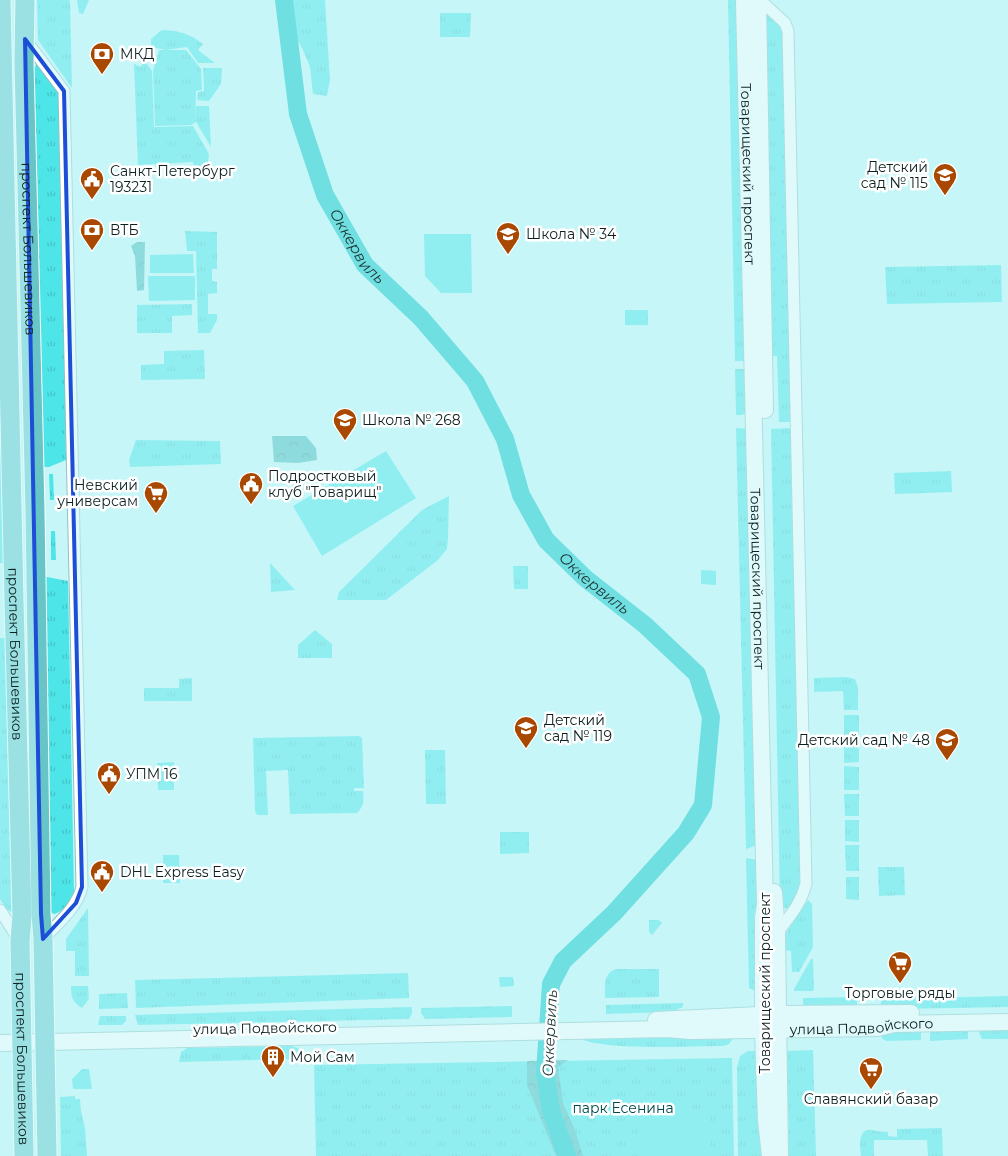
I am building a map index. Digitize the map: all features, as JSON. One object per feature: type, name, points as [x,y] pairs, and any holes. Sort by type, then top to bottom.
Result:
[{"type":"main road","name":"проспект Большевиков","points":[[1,0],[22,916],[20,941],[22,1038],[21,1151]]},
{"type":"main road","name":"проспект Большевиков","points":[[24,0],[47,1156]]},
{"type":"street","name":"Товарищеский проспект","points":[[744,0],[765,895],[763,918],[780,1156]]},
{"type":"street","points":[[759,0],[785,23],[788,31],[806,884],[803,896],[777,933]]},
{"type":"street","name":"Товарищеский проспект","points":[[759,0],[774,904],[777,933],[766,1120],[770,1156]]},
{"type":"street","points":[[25,39],[64,91],[82,887],[76,903],[43,939]]},
{"type":"street","points":[[0,910],[20,941]]},
{"type":"street","name":"улица Подвойского","points":[[771,1022],[1008,1012]]},
{"type":"street","name":"улица Подвойского","points":[[0,1043],[22,1038],[45,1037],[567,1026],[666,1020],[771,1022],[878,1028],[894,1024],[1008,1022]]},
{"type":"street","name":"улица Подвойского","points":[[0,1034],[22,1038]]},
{"type":"highlighted area","points":[[25,39],[64,91],[73,435],[82,887],[76,903],[43,939],[41,914]]},
{"type":"green space","points":[[37,0],[69,0],[70,2],[72,88],[38,40]]},
{"type":"green space","points":[[77,0],[89,0],[83,14],[79,13]]},
{"type":"green space","points":[[290,0],[325,0],[330,80],[327,96],[313,94],[310,67],[294,34]]},
{"type":"green space","points":[[728,0],[739,0],[748,361],[735,361]]},
{"type":"green space","points":[[764,10],[780,25],[782,30],[791,422],[779,422],[777,356],[769,356]]},
{"type":"green space","points":[[440,13],[471,13],[470,37],[440,37]]},
{"type":"green space","points":[[162,30],[189,35],[203,44],[198,50],[215,63],[198,63],[187,47],[166,50],[151,47],[151,39]]},
{"type":"green space","points":[[159,50],[186,50],[201,69],[202,90],[196,91],[195,121],[196,106],[209,106],[211,147],[196,122],[191,125],[155,126],[153,71]]},
{"type":"green space","points":[[144,60],[152,71],[154,127],[193,126],[209,154],[207,170],[194,169],[193,162],[138,165],[134,64],[141,67]]},
{"type":"green space","points":[[37,64],[60,92],[66,460],[49,467],[40,467],[33,69]]},
{"type":"green space","points":[[203,68],[222,68],[221,84],[209,101],[197,100],[198,92],[204,91]]},
{"type":"green space","points":[[185,231],[217,232],[217,269],[212,269],[212,281],[217,282],[217,293],[208,294],[208,314],[217,314],[217,320],[210,333],[198,333],[196,251],[187,251]]},
{"type":"green space","points":[[424,234],[471,234],[472,293],[441,293],[425,276]]},
{"type":"green space","points":[[137,242],[145,242],[144,290],[137,291],[135,256],[131,246]]},
{"type":"green space","points":[[193,254],[194,273],[150,273],[150,255]]},
{"type":"green space","points":[[1001,265],[1002,302],[887,304],[885,267]]},
{"type":"green space","points":[[148,276],[195,276],[195,300],[149,301]]},
{"type":"green space","points":[[192,304],[192,315],[172,316],[172,333],[137,333],[137,305]]},
{"type":"green space","points":[[625,310],[648,310],[648,325],[625,325]]},
{"type":"green space","points":[[0,348],[5,563],[0,563]]},
{"type":"green space","points":[[204,350],[205,379],[141,380],[141,365],[164,364],[164,351]]},
{"type":"green space","points":[[735,369],[748,369],[748,412],[742,415],[736,415]]},
{"type":"green space","points":[[736,428],[749,429],[758,845],[746,849]]},
{"type":"green space","points":[[791,428],[801,887],[791,907],[784,908],[780,905],[771,429]]},
{"type":"green space","points":[[272,436],[306,436],[316,448],[317,460],[298,463],[274,462]]},
{"type":"green space","points":[[136,440],[220,441],[221,464],[130,467],[129,460]]},
{"type":"green space","points":[[386,451],[416,498],[322,556],[293,506]]},
{"type":"green space","points":[[951,471],[952,492],[895,494],[894,473]]},
{"type":"green space","points":[[49,474],[53,474],[54,500],[50,500]]},
{"type":"green space","points":[[449,496],[447,549],[438,560],[386,600],[337,600],[339,592],[422,510]]},
{"type":"green space","points":[[51,531],[55,531],[56,560],[51,560]]},
{"type":"green space","points":[[270,563],[295,590],[271,592]]},
{"type":"green space","points":[[513,566],[528,566],[528,589],[514,589]]},
{"type":"green space","points":[[701,570],[716,571],[716,585],[701,584]]},
{"type":"green space","points":[[42,576],[68,581],[74,891],[64,908],[54,914],[50,912]]},
{"type":"green space","points":[[315,630],[332,644],[332,658],[298,658],[298,645]]},
{"type":"green space","points":[[0,638],[6,638],[12,912],[7,910],[0,899]]},
{"type":"green space","points":[[846,677],[855,679],[858,687],[858,710],[844,710],[843,691],[814,692],[814,678]]},
{"type":"green space","points":[[192,678],[192,701],[144,701],[144,688],[179,688],[179,679]]},
{"type":"green space","points":[[844,715],[859,715],[859,735],[844,735]]},
{"type":"green space","points":[[359,736],[362,738],[364,788],[354,788],[354,791],[363,791],[363,803],[357,813],[290,814],[288,770],[266,771],[268,815],[257,815],[255,811],[253,738]]},
{"type":"green space","points":[[844,739],[859,740],[859,762],[844,763]]},
{"type":"green space","points":[[425,750],[445,750],[446,804],[426,804]]},
{"type":"green space","points":[[174,762],[174,790],[158,790],[157,763]]},
{"type":"green space","points":[[844,766],[859,767],[859,790],[844,790]]},
{"type":"green space","points":[[844,794],[859,794],[859,816],[845,816]]},
{"type":"green space","points":[[845,820],[859,820],[859,842],[845,841]]},
{"type":"green space","points":[[500,832],[529,832],[529,853],[500,854]]},
{"type":"green space","points":[[845,845],[859,845],[859,871],[846,871]]},
{"type":"green space","points":[[163,855],[179,855],[180,883],[163,883]]},
{"type":"green space","points":[[746,858],[758,860],[759,896],[754,916],[755,991],[749,988]]},
{"type":"green space","points":[[878,867],[904,867],[905,895],[879,896]]},
{"type":"green space","points":[[846,877],[859,877],[859,900],[846,899]]},
{"type":"green space","points":[[808,900],[812,904],[813,947],[799,972],[792,972],[791,951],[785,950],[785,939],[787,931]]},
{"type":"green space","points":[[88,908],[89,976],[75,976],[75,951],[66,951],[66,939]]},
{"type":"green space","points":[[649,920],[659,920],[662,923],[652,935],[649,932]]},
{"type":"green space","points":[[811,959],[813,959],[814,990],[794,991],[794,989]]},
{"type":"green space","points":[[616,969],[659,969],[659,997],[605,998],[607,977]]},
{"type":"green space","points":[[408,973],[409,998],[136,1008],[135,980]]},
{"type":"green space","points":[[499,977],[513,977],[514,986],[500,987]]},
{"type":"green space","points":[[71,986],[88,986],[89,999],[82,1008],[73,999]]},
{"type":"green space","points":[[127,993],[128,1008],[99,1009],[99,994]]},
{"type":"green space","points":[[1008,996],[1008,1007],[895,1009],[881,1005],[881,999]]},
{"type":"green space","points":[[857,997],[857,1005],[803,1006],[803,998]]},
{"type":"green space","points":[[683,1003],[683,1007],[671,1012],[606,1014],[606,1005]]},
{"type":"green space","points":[[512,1006],[512,1017],[425,1019],[421,1013],[421,1008]]},
{"type":"green space","points":[[412,1007],[409,1019],[138,1025],[135,1015]]},
{"type":"green space","points":[[100,1016],[126,1016],[126,1021],[122,1025],[98,1025]]},
{"type":"green space","points":[[968,1028],[968,1039],[930,1041],[930,1030]]},
{"type":"green space","points":[[977,1028],[1008,1028],[1008,1039],[982,1039]]},
{"type":"green space","points":[[921,1029],[921,1040],[887,1041],[882,1039],[881,1034],[900,1030]]},
{"type":"green space","points":[[575,1036],[735,1036],[729,1044],[723,1046],[646,1047],[603,1044],[587,1041]]},
{"type":"green space","points":[[291,1046],[298,1048],[299,1051],[296,1059],[179,1062],[181,1052],[187,1048]]},
{"type":"green space","points":[[813,1050],[816,1156],[789,1156],[787,1051]]},
{"type":"green space","points":[[748,1051],[755,1051],[759,1126],[764,1156],[738,1156],[737,1067],[740,1056]]},
{"type":"green space","name":"парк Есенина","points":[[732,1058],[734,1156],[316,1156],[314,1065]]},
{"type":"green space","points":[[568,1060],[558,1067],[563,1103],[575,1130],[583,1156],[556,1156],[527,1085],[527,1061]]},
{"type":"green space","points":[[82,1069],[89,1069],[92,1089],[73,1089],[72,1079]]},
{"type":"green space","points":[[75,1096],[75,1099],[80,1099],[87,1156],[61,1156],[60,1097]]},
{"type":"green space","points":[[710,1114],[711,1156],[639,1156],[638,1116]]},
{"type":"green space","points":[[942,1128],[943,1156],[928,1156],[927,1140],[874,1140],[874,1156],[861,1156],[861,1139],[867,1130],[888,1132],[888,1136],[897,1137],[897,1129]]},
{"type":"waterway","name":"Оккервиль","points":[[284,0],[298,114],[325,195],[365,265],[421,318],[475,381],[505,439],[521,495],[546,540],[585,578],[645,625],[697,674],[711,717],[703,805],[686,833],[614,913],[563,961],[551,984],[545,1072],[551,1111],[567,1156]]},
{"type":"place","name":"МКД","points":[[102,75]]},
{"type":"place","name":"Детский сад № 115","points":[[945,196]]},
{"type":"place","name":"Санкт-Петербург 193231","points":[[92,200]]},
{"type":"place","name":"ВТБ","points":[[92,251]]},
{"type":"place","name":"Школа № 34","points":[[508,255]]},
{"type":"place","name":"Школа № 268","points":[[345,441]]},
{"type":"place","name":"Подростковый клуб \"Товарищ\"","points":[[251,505]]},
{"type":"place","name":"Невский универсам","points":[[156,514]]},
{"type":"place","name":"Детский сад № 119","points":[[526,749]]},
{"type":"place","name":"Детский сад № 48","points":[[947,761]]},
{"type":"place","name":"УПМ 16","points":[[109,795]]},
{"type":"place","name":"DHL Express Easy","points":[[102,893]]},
{"type":"place","name":"Торговые ряды","points":[[900,984]]},
{"type":"place","name":"Мой Сам","points":[[273,1078]]},
{"type":"place","name":"Славянский базар","points":[[871,1090]]}]
